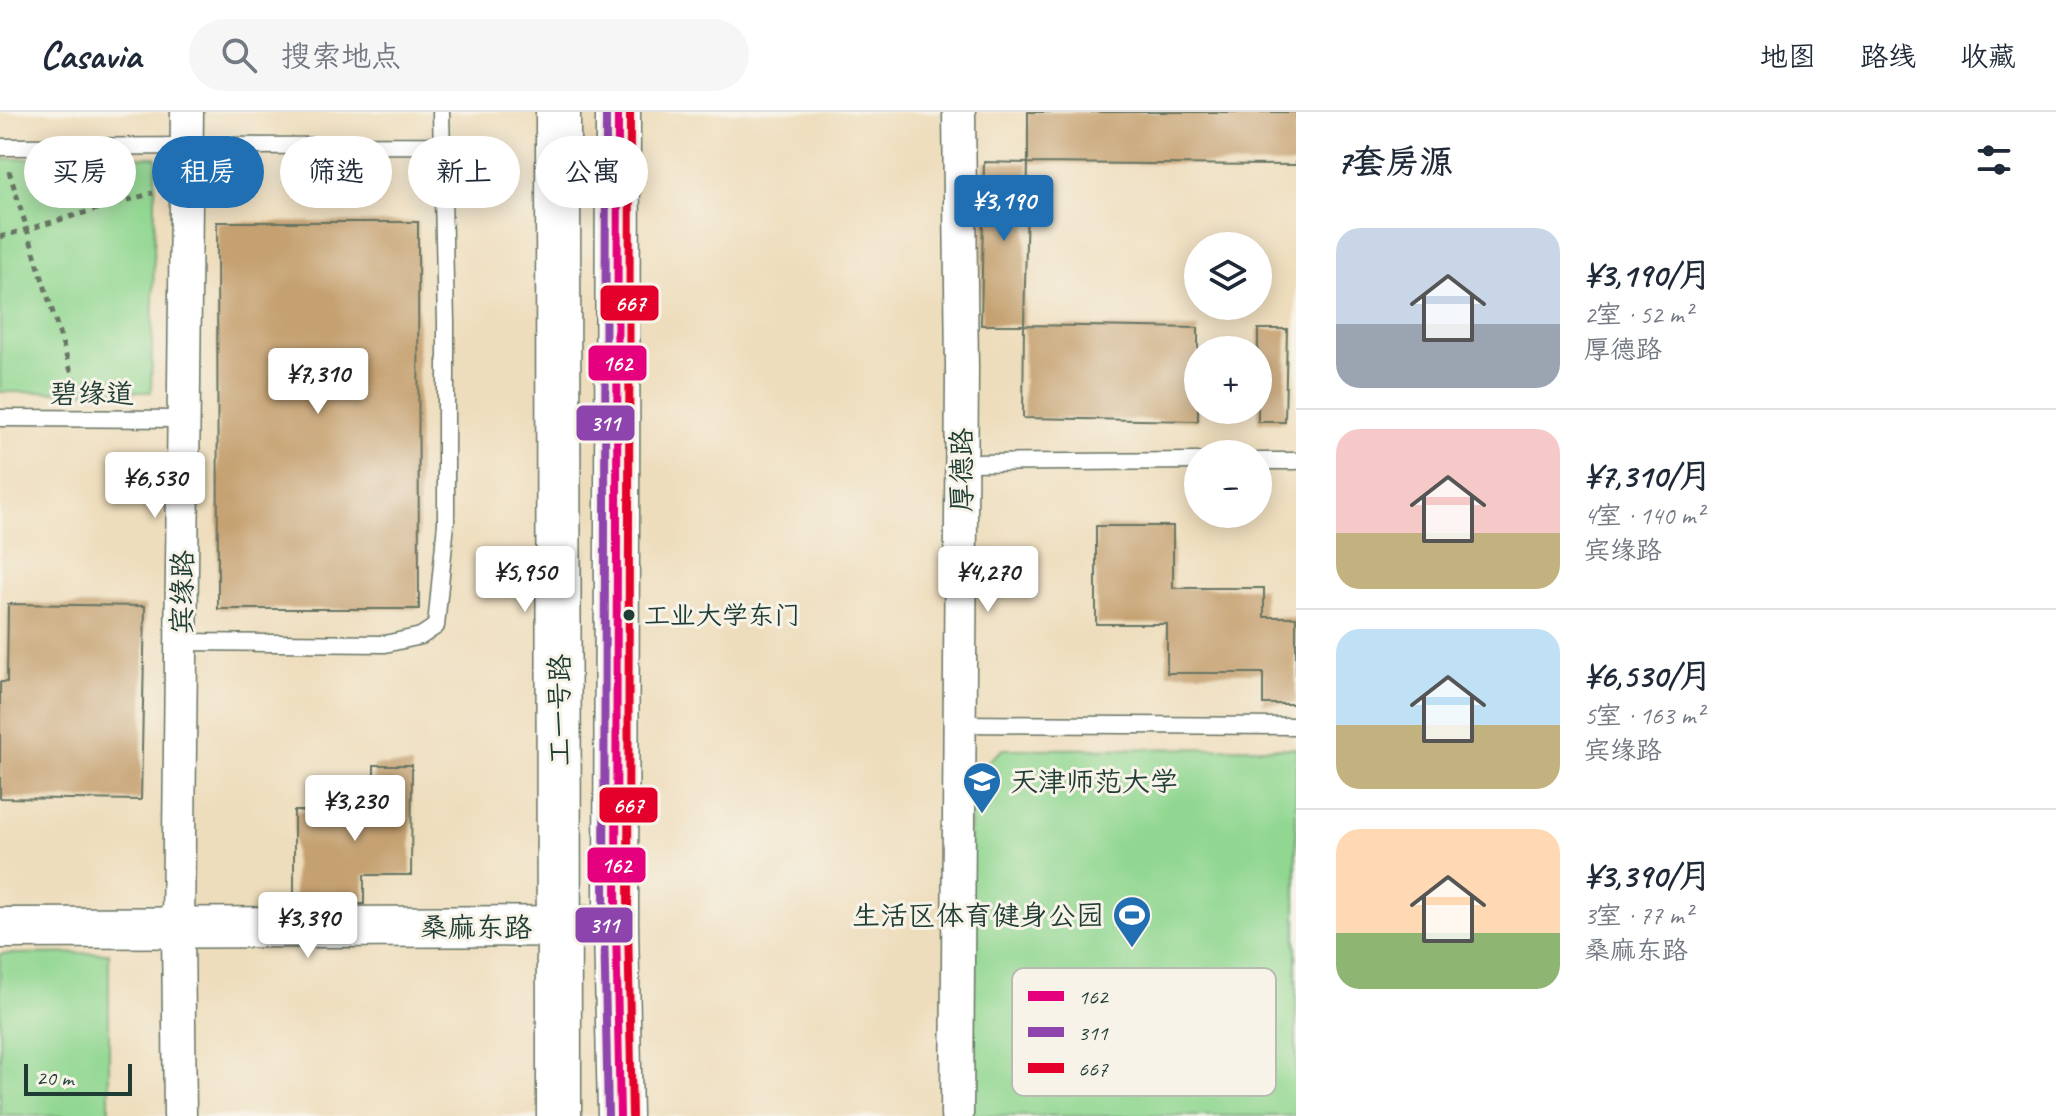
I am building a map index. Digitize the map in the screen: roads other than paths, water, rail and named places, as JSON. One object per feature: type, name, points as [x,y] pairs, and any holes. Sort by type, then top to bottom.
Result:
[{"type":"main road","name":"工一号路","points":[[558,112],[559,1116]]},
{"type":"main road","name":"工一号路","points":[[618,112],[616,926],[620,1116]]},
{"type":"street","name":"宾缘路","points":[[187,112],[187,136]]},
{"type":"street","name":"厚德路","points":[[957,1116],[961,463],[959,112]]},
{"type":"street","name":"宾缘路","points":[[180,1116],[178,929],[187,208]]},
{"type":"street","name":"桑麻东路","points":[[0,928],[616,926]]},
{"type":"lane","points":[[441,112],[441,136]]},
{"type":"lane","points":[[1,147],[152,145]]},
{"type":"lane","points":[[264,145],[408,145]]},
{"type":"lane","points":[[181,642],[385,644],[421,636],[436,626],[446,523],[443,208]]},
{"type":"lane","name":"碧缘道","points":[[0,418],[184,419]]},
{"type":"lane","points":[[961,463],[1184,461]]},
{"type":"lane","points":[[1272,461],[1296,461]]},
{"type":"lane","points":[[959,724],[1296,726]]},
{"type":"place","name":"工业大学东门","points":[[629,615]]},
{"type":"place","name":"天津师范大学","points":[[982,815]]},
{"type":"place","name":"生活区体育健身公园","points":[[1132,949]]}]
